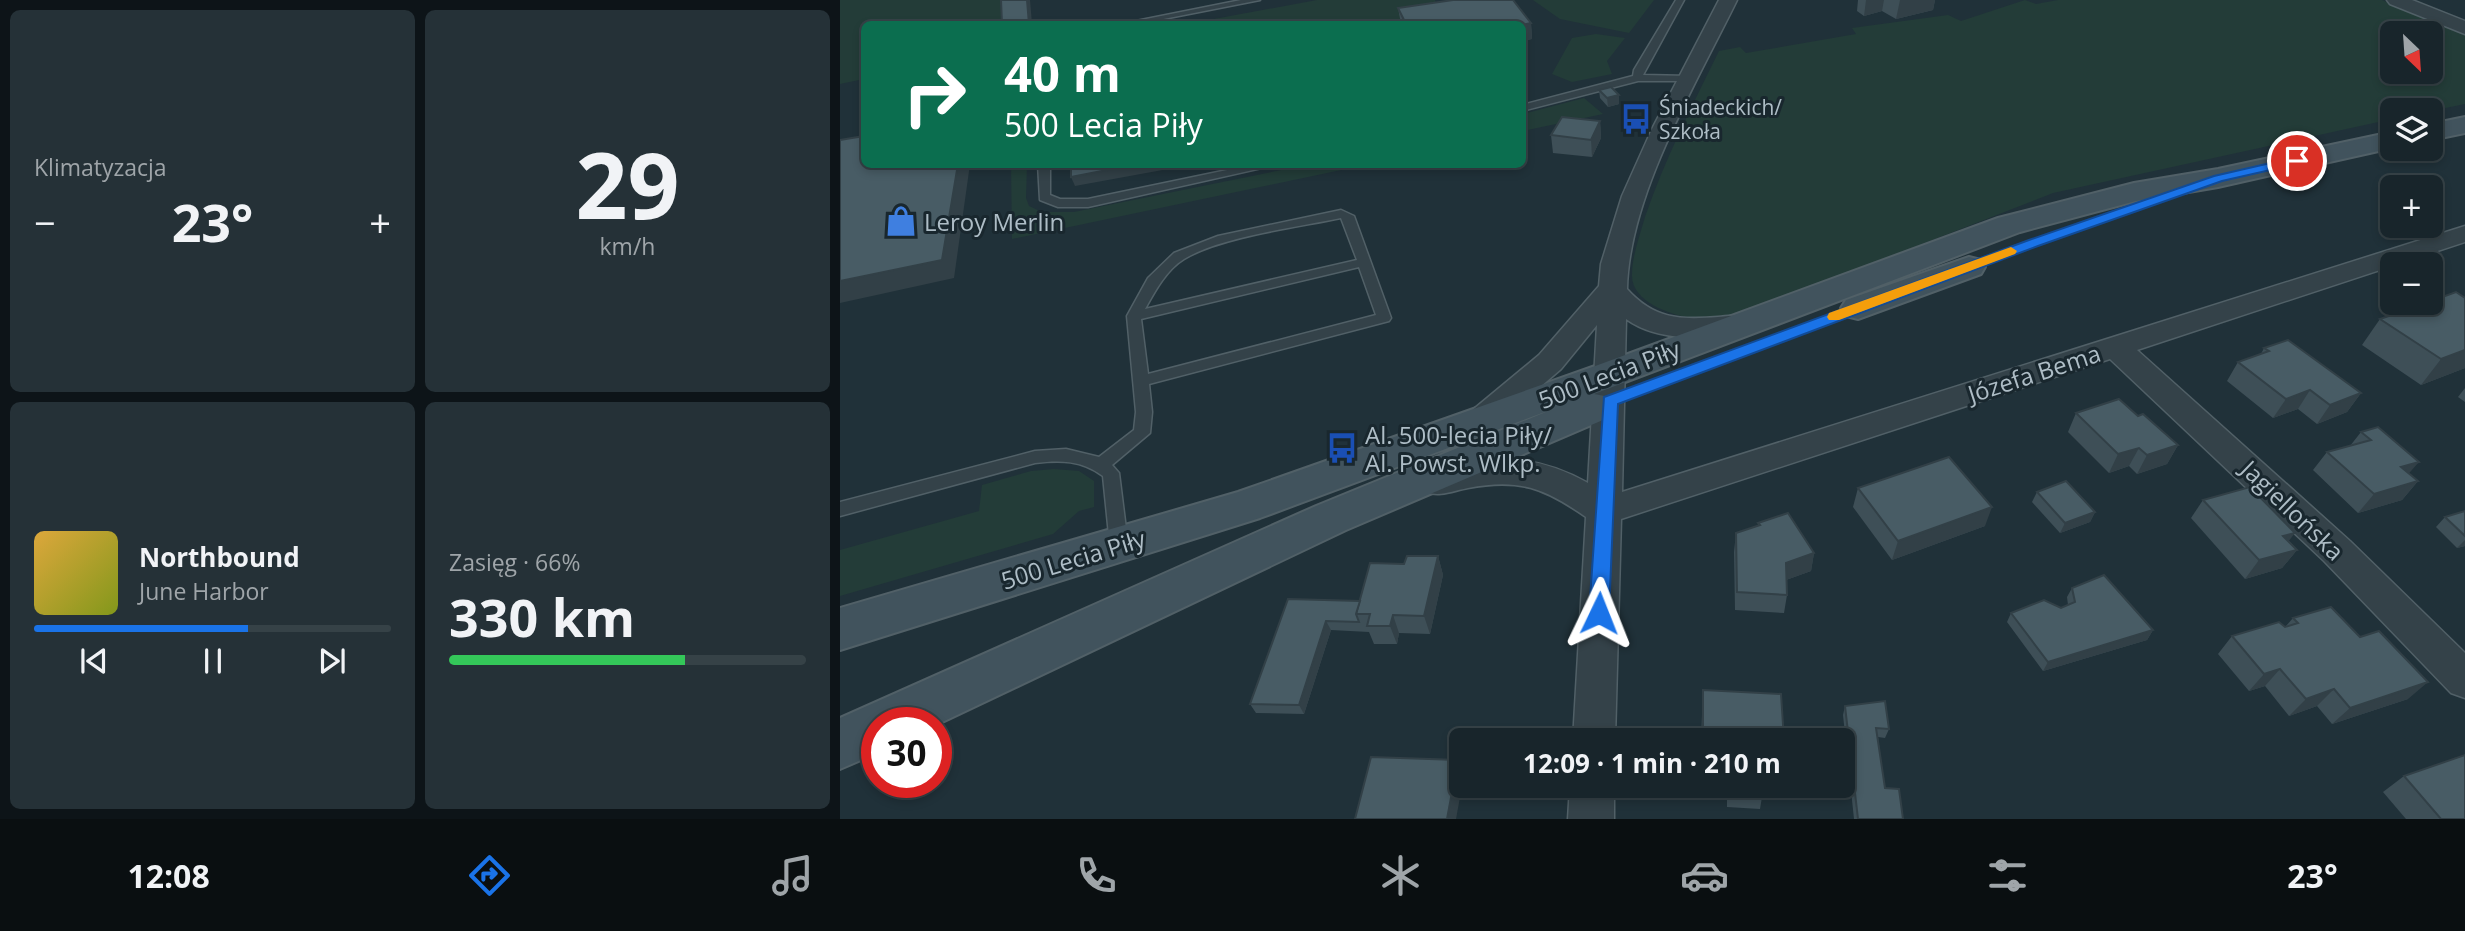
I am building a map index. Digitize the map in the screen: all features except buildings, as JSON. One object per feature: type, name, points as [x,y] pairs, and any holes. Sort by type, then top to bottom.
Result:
[{"type":"street","points":[[1594,728],[1614,264],[1628,215],[1728,0]]},
{"type":"street","points":[[2396,0],[2465,28]]},
{"type":"street","points":[[2443,130],[2465,125]]},
{"type":"street","name":"500 Lecia Piły","points":[[922,707],[1331,518],[1741,324],[2009,225],[2134,192],[2218,178],[2380,144]]},
{"type":"street","name":"500 Lecia Piły","points":[[840,629],[1245,506],[1479,422],[1610,387],[2218,178]]},
{"type":"street","name":"Józefa Bema","points":[[1603,511],[2465,234]]},
{"type":"street","points":[[1612,289],[1632,310],[1657,323],[1709,327],[1741,324]]},
{"type":"street","points":[[1479,422],[1550,362],[1612,289]]},
{"type":"street","name":"Jagiellońska","points":[[2116,347],[2327,542],[2465,680]]},
{"type":"street","points":[[1331,518],[1441,482],[1507,469],[1547,476],[1572,489],[1603,511]]},
{"type":"street","points":[[840,744],[861,734]]},
{"type":"street","points":[[1591,819],[1592,798]]},
{"type":"lane","points":[[1142,21],[1256,0]]},
{"type":"lane","points":[[1638,78],[1680,0]]},
{"type":"lane","points":[[1526,107],[1638,78],[1689,79]]},
{"type":"lane","points":[[1044,168],[1044,197],[1058,203],[1088,202],[1255,168]]},
{"type":"lane","points":[[1101,465],[1142,433],[1144,424],[1134,316],[1153,281],[1180,256],[1223,239],[1341,214],[1348,216],[1384,318],[1141,381]]},
{"type":"lane","points":[[1134,316],[1364,262]]},
{"type":"lane","points":[[840,509],[1046,455],[1078,456],[1096,461],[1111,473],[1119,545]]},
{"type":"green space","points":[[840,0],[1005,0],[1007,21],[861,21],[861,80],[840,84]]},
{"type":"green space","points":[[1317,0],[1435,0],[1436,3],[1426,12],[1395,21],[1203,21]]},
{"type":"green space","points":[[1533,0],[1654,0],[1629,33],[1560,19]]},
{"type":"green space","points":[[2025,0],[2036,4],[2058,0],[2382,0],[2433,21],[2380,21],[2380,84],[2443,84],[2443,25],[2465,34],[2465,104],[2443,109],[2443,98],[2380,98],[2380,122],[2053,193],[1745,313],[1699,319],[1683,316],[1653,305],[1638,292],[1633,284],[1632,268],[1645,217],[1670,153],[1719,51],[1740,47],[1746,53],[1856,34],[1852,28],[1948,15],[1961,21]]},
{"type":"green space","points":[[1596,34],[1625,38],[1607,61],[1612,74],[1572,82],[1552,74],[1572,38]]},
{"type":"green space","points":[[1584,98],[1603,114],[1526,130],[1526,113]]},
{"type":"green space","points":[[1011,168],[1027,168],[1026,198],[1029,206],[1042,212],[1074,212],[1291,168],[1351,168],[1012,239]]},
{"type":"green space","points":[[1031,471],[1079,471],[1094,481],[1094,507],[1079,511],[1053,534],[840,596],[840,550],[979,511],[982,485]]},
{"type":"slow traffic","points":[[1834,317],[2011,251]]},
{"type":"place","name":"Śniadeckich/ Szkoła","points":[[1636,119]]},
{"type":"place","name":"Leroy Merlin","points":[[901,221]]},
{"type":"place","name":"Al. 500-lecia Piły/ Al. Powst. Wlkp.","points":[[1342,448]]},
{"type":"route","points":[[1599,613],[1605,454],[1610,401],[1840,314],[2034,243],[2152,204],[2218,178],[2297,161]]}]
